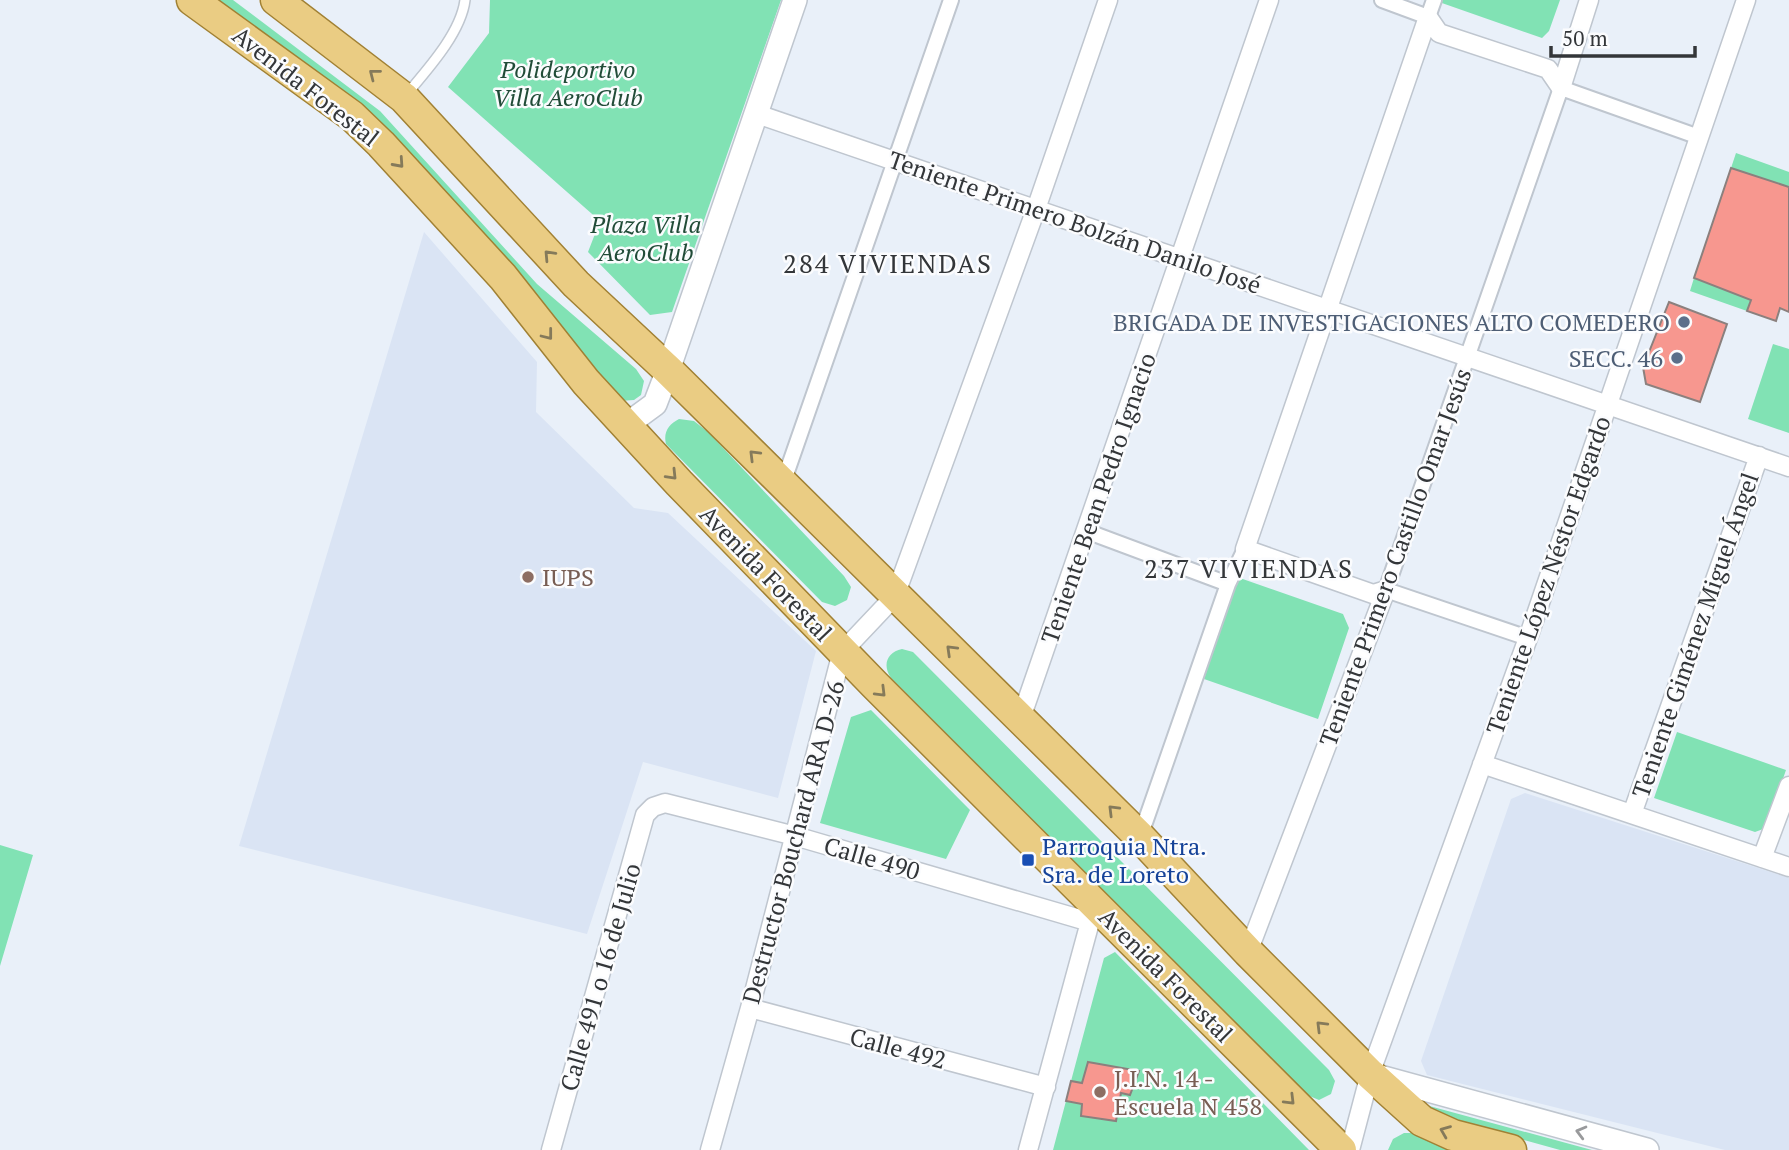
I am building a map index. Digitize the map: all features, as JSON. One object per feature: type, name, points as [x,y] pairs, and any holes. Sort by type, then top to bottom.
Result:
[{"type":"main road","name":"Avenida Forestal","points":[[192,0],[352,116],[381,144],[503,277],[586,383],[625,426],[1097,917],[1341,1150]]},
{"type":"main road","name":"Avenida Forestal","points":[[276,0],[404,98],[576,284],[668,370],[1021,718],[1370,1074],[1422,1121],[1453,1135],[1511,1150]]},
{"type":"street","points":[[625,426],[654,404],[668,370],[796,0]]},
{"type":"street","points":[[783,483],[951,0]]},
{"type":"street","name":"Destructor Bouchard ARA D-26","points":[[710,1150],[750,1009],[842,652],[895,596],[1036,209],[1108,0]]},
{"type":"street","name":"Teniente Bean Pedro Ignacio","points":[[1021,718],[1269,0]]},
{"type":"street","points":[[1382,0],[1431,8]]},
{"type":"street","name":"Teniente Primero Castillo Omar Jesús","points":[[1248,952],[1386,590],[1589,0]]},
{"type":"street","name":"Teniente López Néstor Edgardo","points":[[1350,1150],[1370,1074],[1528,638],[1746,0]]},
{"type":"street","points":[[1431,8],[1439,33],[1548,69],[1560,88],[1699,137]]},
{"type":"street","points":[[1140,837],[1228,584],[1245,549],[1431,8]]},
{"type":"street","name":"Teniente Primero Bolzán Danilo José","points":[[757,114],[1789,467]]},
{"type":"street","name":"Teniente Giménez Miguel Ángel","points":[[1632,814],[1759,456]]},
{"type":"street","points":[[1086,531],[1228,584]]},
{"type":"street","points":[[1245,549],[1373,594],[1386,590],[1528,638]]},
{"type":"street","points":[[1482,764],[1789,867]]},
{"type":"street","points":[[1762,858],[1789,786]]},
{"type":"street","name":"Calle 490","points":[[653,807],[665,803],[1097,917]]},
{"type":"street","name":"Calle 491 o 16 de Julio","points":[[552,1150],[645,815],[653,807]]},
{"type":"street","points":[[1028,1150],[1097,917]]},
{"type":"street","name":"Calle 492","points":[[750,1009],[1046,1087]]},
{"type":"street","name":"Avenida Forestal","points":[[1370,1074],[1647,1150]]},
{"type":"lane","points":[[404,98],[439,55],[464,10],[465,0]]},
{"type":"shaded area","name":"IUPS","points":[[424,232],[537,362],[536,412],[634,508],[668,513],[816,651],[778,798],[643,762],[587,934],[239,846]]},
{"type":"shaded area","points":[[1525,793],[1789,878],[1789,1150],[1725,1150],[1427,1075],[1421,1061],[1511,799]]},
{"type":"green space","points":[[217,0],[233,0],[380,111],[537,284],[636,369],[644,381],[641,395],[634,400],[619,401]]},
{"type":"green space","points":[[490,0],[781,0],[672,312],[650,315],[588,252],[600,221],[448,87],[489,33]]},
{"type":"green space","points":[[1560,0],[1549,31],[1542,38],[1439,2]]},
{"type":"green space","points":[[1736,153],[1789,172],[1789,187],[1731,168]]},
{"type":"green space","points":[[1694,278],[1751,300],[1747,311],[1690,291]]},
{"type":"green space","points":[[1773,344],[1789,349],[1789,433],[1748,419]]},
{"type":"green space","points":[[679,419],[694,421],[708,432],[844,576],[851,587],[847,600],[835,606],[822,602],[666,444],[668,429]]},
{"type":"green space","points":[[1237,577],[1343,614],[1349,628],[1318,719],[1204,679]]},
{"type":"green space","points":[[902,649],[913,652],[1329,1070],[1335,1081],[1331,1094],[1319,1100],[1307,1095],[891,678],[887,668],[888,660],[893,653]]},
{"type":"green space","points":[[871,710],[970,810],[946,859],[820,823],[851,717]]},
{"type":"green space","points":[[1677,732],[1786,770],[1766,828],[1755,832],[1654,798]]},
{"type":"green space","points":[[0,845],[33,855],[0,966]]},
{"type":"green space","points":[[1115,952],[1309,1150],[1053,1150],[1066,1101],[1082,1104],[1081,1116],[1116,1121],[1121,1093],[1130,1094],[1139,1072],[1088,1062],[1082,1083],[1071,1081],[1104,958]]},
{"type":"green space","points":[[1422,1104],[1592,1150],[1560,1150],[1513,1137],[1462,1128]]},
{"type":"green space","points":[[1404,1133],[1474,1150],[1388,1150],[1393,1139]]},
{"type":"building","points":[[1731,168],[1789,187],[1789,312],[1780,308],[1776,321],[1747,311],[1751,300],[1694,278]]},
{"type":"building","points":[[1669,302],[1727,324],[1700,402],[1646,384],[1643,367]]},
{"type":"building","name":"J.I.N. 14 - Escuela N 458","points":[[1088,1062],[1139,1071],[1130,1095],[1121,1093],[1116,1121],[1081,1116],[1082,1104],[1066,1101],[1071,1081],[1082,1083]]},
{"type":"place","name":"BRIGADA DE INVESTIGACIONES ALTO COMEDERO","points":[[1684,322]]},
{"type":"place","name":"SECC. 46","points":[[1677,358]]},
{"type":"place","name":"IUPS","points":[[528,577]]},
{"type":"place","name":"Parroquia Ntra. Sra. de Loreto","points":[[1028,860]]},
{"type":"place","name":"J.I.N. 14 - Escuela N 458","points":[[1100,1092]]},
{"type":"district","name":"284 VIVIENDAS","points":[[888,263]]},
{"type":"district","name":"237 VIVIENDAS","points":[[1249,568]]},
{"type":"park label","name":"Polideportivo Villa AeroClub","points":[[568,83]]},
{"type":"park label","name":"Plaza Villa AeroClub","points":[[646,238]]}]
